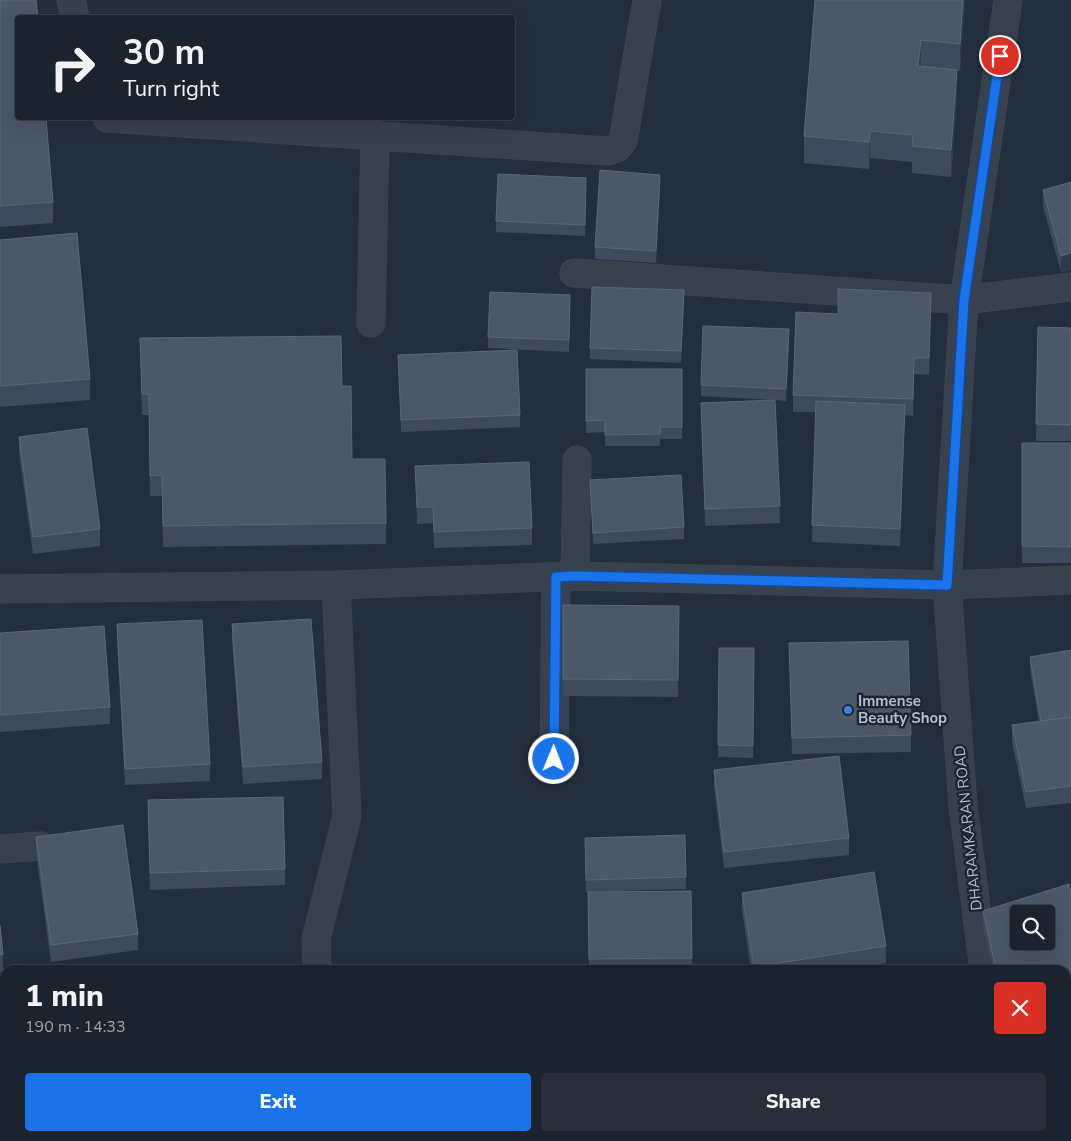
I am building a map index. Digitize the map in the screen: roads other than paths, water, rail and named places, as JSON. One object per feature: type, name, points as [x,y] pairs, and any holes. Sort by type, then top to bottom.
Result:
[{"type":"street","points":[[71,0],[74,15]]},
{"type":"street","points":[[139,120],[607,151],[616,148],[623,141],[648,0]]},
{"type":"street","name":"DHARAMKARAN ROAD","points":[[983,965],[963,806],[947,585],[964,300],[1008,0]]},
{"type":"street","points":[[371,323],[375,135]]},
{"type":"street","points":[[574,273],[964,300],[1071,287]]},
{"type":"street","points":[[554,759],[565,576],[577,460]]},
{"type":"street","points":[[0,589],[336,585],[565,576],[947,585],[1071,580]]},
{"type":"street","points":[[317,965],[316,939],[347,816],[336,585]]},
{"type":"street","points":[[0,849],[41,846]]},
{"type":"place","name":"Immense Beauty Shop","points":[[848,710]]}]
